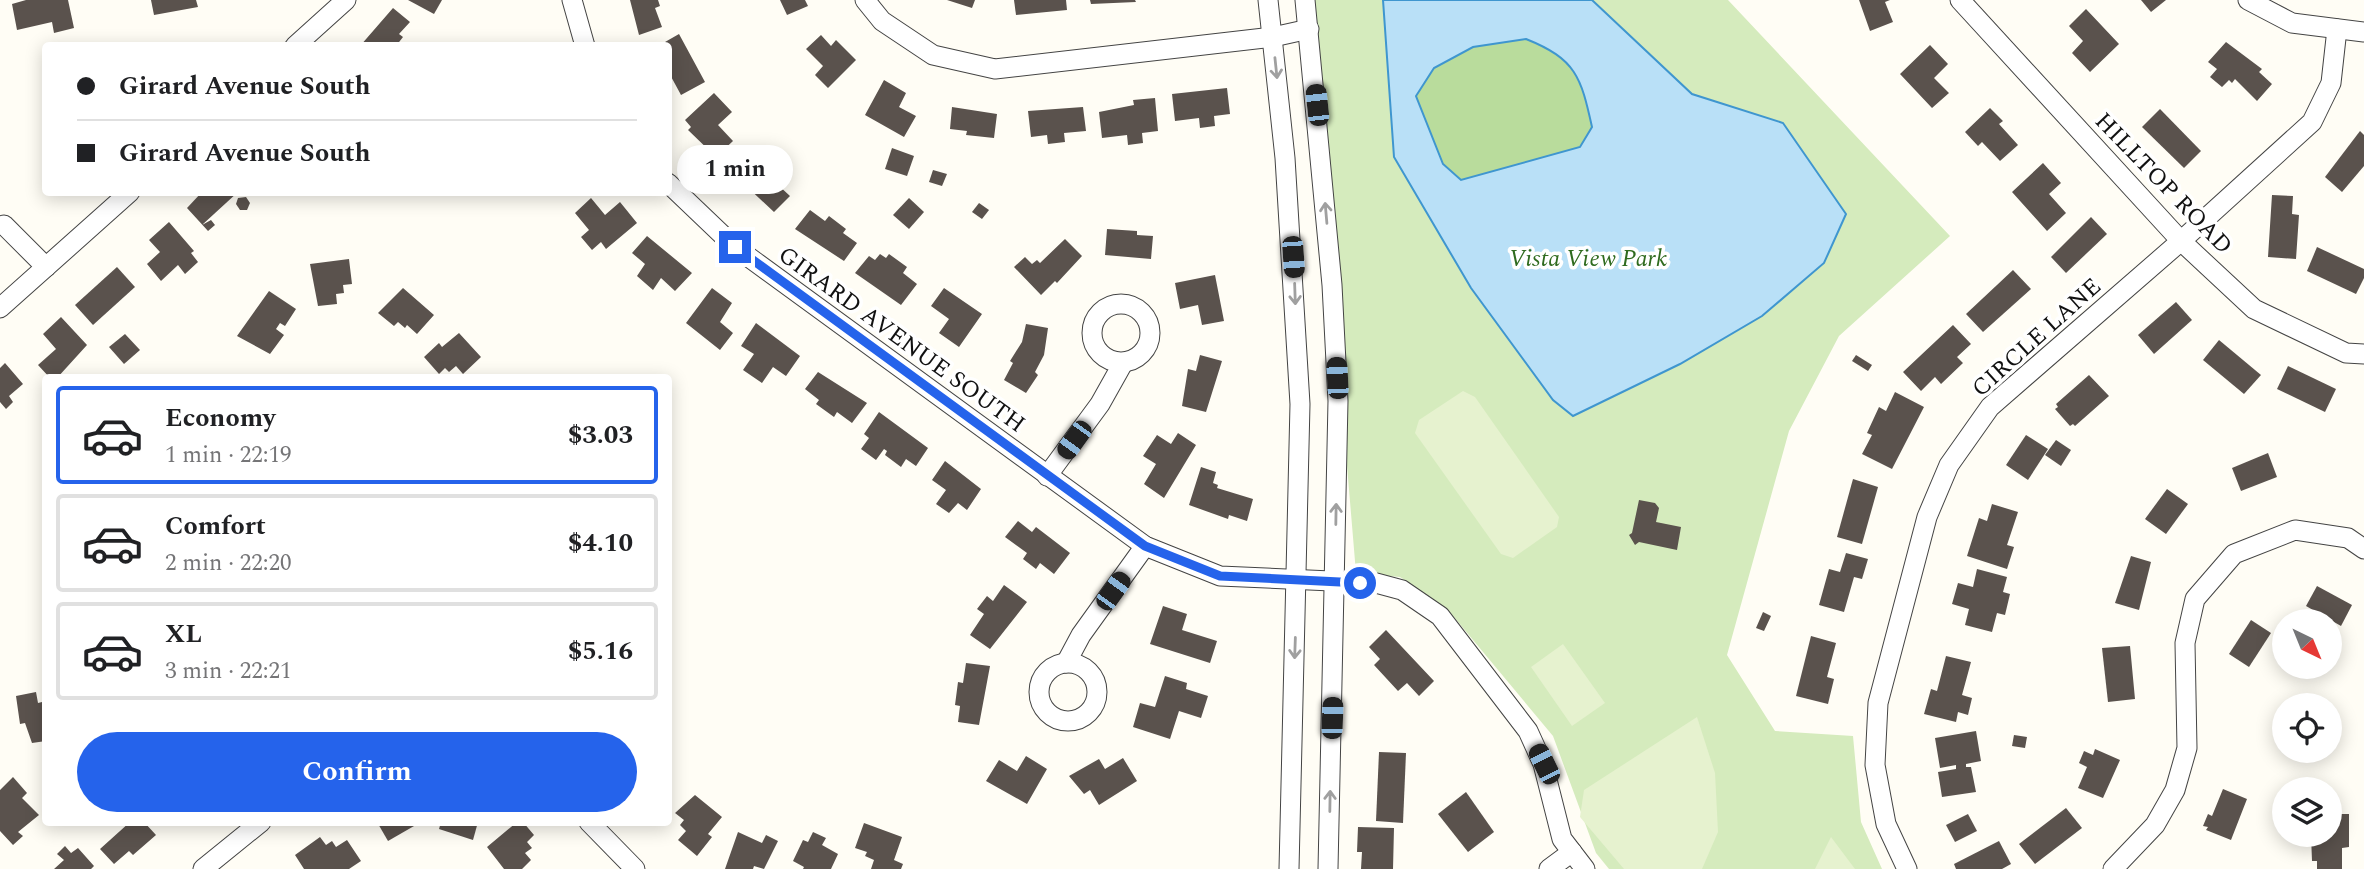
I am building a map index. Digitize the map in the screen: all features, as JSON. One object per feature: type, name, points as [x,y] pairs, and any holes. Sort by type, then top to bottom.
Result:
[{"type":"street","points":[[299,42],[346,0]]},
{"type":"street","points":[[572,0],[584,42]]},
{"type":"street","points":[[864,0],[882,21],[933,55],[995,69],[1273,37],[1309,29]]},
{"type":"street","points":[[1268,0],[1295,282],[1300,404],[1289,869]]},
{"type":"street","points":[[1305,0],[1332,285],[1338,401],[1328,869]]},
{"type":"street","name":"HILLTOP ROAD","points":[[1960,0],[2181,241],[2254,309],[2346,353],[2364,354]]},
{"type":"street","points":[[2248,0],[2253,6],[2292,23],[2364,32]]},
{"type":"street","name":"CIRCLE LANE","points":[[1907,869],[1886,824],[1875,765],[1878,703],[1927,517],[1949,464],[1990,407],[2181,241],[2312,122],[2331,83],[2337,29]]},
{"type":"street","name":"GIRARD AVENUE SOUTH","points":[[672,187],[735,247],[1145,546],[1220,576],[1376,583],[1402,590],[1440,616],[1528,731],[1544,764],[1562,839],[1585,869]]},
{"type":"street","points":[[0,308],[126,196]]},
{"type":"street","points":[[4,225],[46,267]]},
{"type":"street","points":[[1047,476],[1100,404],[1123,363]]},
{"type":"street","points":[[2113,869],[2155,825],[2178,780],[2187,748],[2185,643],[2195,599],[2234,554],[2295,530],[2348,538],[2364,549]]},
{"type":"street","points":[[1066,663],[1081,635],[1145,546]]},
{"type":"street","points":[[203,869],[256,826]]},
{"type":"street","points":[[593,826],[635,869]]},
{"type":"street","points":[[1549,869],[1572,852]]},
{"type":"green space","name":"Vista View Park","points":[[1308,0],[1728,0],[1950,236],[1839,336],[1789,431],[1727,655],[1775,731],[1853,736],[1861,822],[1882,869],[1609,869],[1596,853],[1553,736],[1448,610],[1400,577],[1356,573]]},
{"type":"green space","points":[[1526,39],[1556,54],[1574,71],[1584,95],[1592,127],[1580,147],[1461,181],[1443,164],[1415,97],[1434,68],[1473,47]]},
{"type":"green space","points":[[1463,391],[1475,397],[1559,517],[1557,527],[1513,558],[1501,554],[1415,433],[1419,420]]},
{"type":"green space","points":[[1563,644],[1605,703],[1572,726],[1531,667]]},
{"type":"green space","points":[[1697,717],[1715,773],[1718,832],[1702,869],[1624,869],[1580,817],[1584,790]]},
{"type":"green space","points":[[1831,837],[1855,869],[1815,869]]},
{"type":"water","points":[[1383,0],[1592,0],[1692,94],[1783,123],[1846,214],[1824,263],[1762,316],[1680,364],[1573,416],[1553,400],[1471,288],[1394,157]],"holes":[[[1526,39],[1543,46],[1566,62],[1574,72],[1584,95],[1592,127],[1580,147],[1461,180],[1443,164],[1416,96],[1434,68],[1473,47]]]},
{"type":"building","points":[[26,0],[68,0],[74,28],[54,33],[52,22],[17,30],[12,4]]},
{"type":"building","points":[[151,0],[196,0],[198,7],[154,15]]},
{"type":"building","points":[[408,0],[442,0],[434,14]]},
{"type":"building","points":[[630,0],[658,0],[660,6],[655,8],[662,27],[639,35]]},
{"type":"building","points":[[780,0],[805,0],[808,6],[787,15]]},
{"type":"building","points":[[947,0],[975,0],[972,8]]},
{"type":"building","points":[[1014,0],[1066,0],[1067,10],[1016,15]]},
{"type":"building","points":[[1090,0],[1135,0],[1136,2],[1091,4]]},
{"type":"building","points":[[1859,0],[1890,0],[1885,2],[1893,22],[1870,31]]},
{"type":"building","points":[[2141,0],[2166,0],[2151,12]]},
{"type":"building","points":[[393,8],[410,22],[399,34],[403,37],[399,42],[363,42]]},
{"type":"building","points":[[2086,9],[2119,44],[2090,72],[2072,53],[2083,41],[2069,26]]},
{"type":"building","points":[[679,34],[705,82],[681,95],[672,78],[672,42],[665,42]]},
{"type":"building","points":[[821,35],[831,46],[836,40],[856,60],[828,88],[815,75],[823,66],[806,49]]},
{"type":"building","points":[[2226,42],[2262,69],[2259,72],[2272,84],[2257,101],[2235,79],[2232,83],[2229,80],[2222,87],[2210,77],[2217,69],[2208,62]]},
{"type":"building","points":[[1930,45],[1948,64],[1934,78],[1949,93],[1932,108],[1900,74]]},
{"type":"building","points":[[884,80],[906,93],[899,107],[916,116],[904,137],[865,115]]},
{"type":"building","points":[[1227,88],[1230,114],[1214,116],[1215,126],[1200,128],[1199,118],[1175,121],[1172,94]]},
{"type":"building","points":[[714,93],[732,112],[718,125],[733,141],[716,157],[688,130],[691,127],[685,120]]},
{"type":"building","points":[[1155,98],[1158,131],[1142,133],[1143,143],[1128,145],[1127,135],[1102,138],[1099,112],[1134,105],[1133,100]]},
{"type":"building","points":[[952,107],[997,114],[994,138],[966,135],[967,131],[950,129]]},
{"type":"building","points":[[1083,107],[1086,131],[1064,133],[1065,142],[1048,144],[1047,135],[1031,137],[1028,111]]},
{"type":"building","points":[[1990,108],[2003,121],[1999,124],[2018,145],[2000,161],[1982,142],[1978,146],[1965,132]]},
{"type":"building","points":[[2160,109],[2201,151],[2184,168],[2142,127]]},
{"type":"building","points":[[2360,131],[2364,135],[2364,166],[2342,192],[2325,177]]},
{"type":"building","points":[[892,148],[914,156],[907,176],[885,169]]},
{"type":"building","points":[[760,163],[790,196],[774,212],[742,182]]},
{"type":"building","points":[[2043,163],[2061,183],[2049,194],[2066,213],[2047,231],[2012,192]]},
{"type":"building","points":[[933,170],[947,174],[942,186],[929,182]]},
{"type":"building","points":[[2272,195],[2293,196],[2292,214],[2299,215],[2296,259],[2268,257]]},
{"type":"building","points":[[198,196],[234,196],[202,225],[187,208]]},
{"type":"building","points":[[246,197],[250,203],[247,210],[240,210],[236,204],[238,198]]},
{"type":"building","points":[[591,198],[605,215],[620,202],[637,223],[606,249],[601,242],[592,250],[581,237],[589,230],[575,213]]},
{"type":"building","points":[[909,198],[924,212],[909,229],[893,215]]},
{"type":"building","points":[[979,203],[989,210],[982,219],[972,212]]},
{"type":"building","points":[[810,210],[825,221],[829,216],[846,229],[843,233],[857,243],[844,261],[795,229]]},
{"type":"building","points":[[2091,217],[2107,234],[2066,273],[2051,257]]},
{"type":"building","points":[[211,220],[215,225],[208,231],[202,225]]},
{"type":"building","points":[[169,222],[194,251],[191,253],[198,262],[185,274],[178,265],[161,281],[147,264],[160,252],[149,240]]},
{"type":"building","points":[[1107,229],[1137,231],[1137,235],[1153,236],[1151,259],[1105,255]]},
{"type":"building","points":[[647,236],[692,273],[675,291],[661,278],[653,290],[637,276],[645,264],[632,253]]},
{"type":"building","points":[[1065,239],[1082,256],[1057,283],[1055,281],[1041,295],[1014,267],[1025,257],[1032,264],[1037,260],[1040,263]]},
{"type":"building","points":[[2317,247],[2364,269],[2364,278],[2356,294],[2307,271]]},
{"type":"building","points":[[880,254],[886,258],[889,254],[907,267],[903,273],[917,284],[901,305],[855,273],[869,256],[875,260]]},
{"type":"building","points":[[349,259],[352,284],[343,285],[344,293],[336,294],[337,304],[318,306],[310,264]]},
{"type":"building","points":[[117,267],[135,287],[93,325],[75,305]]},
{"type":"building","points":[[2013,270],[2031,289],[1983,332],[1966,314]]},
{"type":"building","points":[[1215,275],[1224,321],[1202,325],[1198,305],[1180,309],[1175,283]]},
{"type":"building","points":[[403,288],[434,315],[417,334],[407,325],[405,328],[398,322],[394,326],[378,313]]},
{"type":"building","points":[[712,288],[732,303],[720,322],[733,333],[720,350],[686,323]]},
{"type":"building","points":[[944,288],[982,314],[959,347],[939,333],[949,319],[931,306]]},
{"type":"building","points":[[269,291],[296,309],[285,326],[280,323],[276,329],[284,335],[270,354],[237,336]]},
{"type":"building","points":[[2176,302],[2192,320],[2154,354],[2138,335]]},
{"type":"building","points":[[61,317],[87,345],[61,374],[46,374],[38,365],[56,349],[43,334]]},
{"type":"building","points":[[756,323],[800,356],[786,376],[773,367],[762,383],[743,370],[754,354],[741,346]]},
{"type":"building","points":[[1026,324],[1048,328],[1044,355],[1035,372],[1038,375],[1026,393],[1004,380],[1013,363],[1010,361],[1022,342]]},
{"type":"building","points":[[1953,325],[1971,344],[1957,357],[1963,363],[1941,384],[1935,377],[1921,391],[1903,372]]},
{"type":"building","points":[[459,333],[481,357],[463,374],[456,366],[449,372],[445,368],[439,374],[424,357],[439,343],[442,347]]},
{"type":"building","points":[[125,334],[140,350],[124,364],[109,347]]},
{"type":"building","points":[[2219,340],[2261,375],[2244,394],[2203,360]]},
{"type":"building","points":[[1200,355],[1222,361],[1206,412],[1182,406],[1188,369],[1196,371]]},
{"type":"building","points":[[1856,355],[1872,365],[1868,371],[1852,361]]},
{"type":"building","points":[[5,363],[23,384],[9,396],[13,402],[6,409],[0,402],[0,368]]},
{"type":"building","points":[[2288,366],[2336,389],[2325,412],[2277,389]]},
{"type":"building","points":[[818,372],[867,403],[852,423],[837,412],[834,417],[816,404],[819,400],[805,389]]},
{"type":"building","points":[[2089,375],[2109,396],[2075,426],[2070,426],[2055,409],[2058,407],[2056,404]]},
{"type":"building","points":[[1895,392],[1924,407],[1892,469],[1862,454],[1872,435],[1867,433],[1879,407],[1886,411]]},
{"type":"building","points":[[879,412],[928,448],[916,466],[906,459],[901,467],[885,455],[887,451],[884,449],[876,460],[861,449],[869,438],[864,434]]},
{"type":"building","points":[[1178,433],[1196,445],[1164,498],[1144,484],[1156,464],[1143,456],[1157,435],[1171,444]]},
{"type":"building","points":[[2026,435],[2048,449],[2028,480],[2006,465]]},
{"type":"building","points":[[2056,440],[2071,450],[2061,466],[2045,455]]},
{"type":"building","points":[[2268,453],[2277,477],[2241,491],[2232,468]]},
{"type":"building","points":[[945,461],[981,489],[967,510],[958,503],[949,513],[936,504],[946,490],[932,480]]},
{"type":"building","points":[[1201,467],[1216,472],[1213,483],[1218,485],[1217,488],[1253,499],[1247,521],[1229,515],[1228,519],[1189,505]]},
{"type":"building","points":[[1853,479],[1878,487],[1862,544],[1837,537]]},
{"type":"building","points":[[2167,489],[2188,504],[2166,534],[2145,519]]},
{"type":"building","points":[[1639,500],[1655,503],[1659,508],[1656,522],[1681,527],[1677,550],[1639,542],[1635,545],[1629,535],[1632,533]]},
{"type":"building","points":[[1992,504],[2018,512],[2007,545],[2014,547],[2007,569],[1967,556],[1979,518],[1987,521]]},
{"type":"building","points":[[1018,521],[1032,532],[1036,527],[1070,553],[1054,574],[1040,563],[1036,569],[1023,559],[1027,553],[1005,537]]},
{"type":"building","points":[[1846,553],[1868,559],[1862,579],[1854,577],[1844,612],[1819,605],[1829,569],[1840,572]]},
{"type":"building","points":[[2131,556],[2151,562],[2139,610],[2115,603]]},
{"type":"building","points":[[1977,569],[2007,577],[2003,592],[2010,594],[2005,615],[1997,613],[1992,632],[1965,625],[1969,609],[1952,604],[1958,583],[1973,587]]},
{"type":"building","points":[[1004,585],[1027,602],[990,649],[970,635],[984,614],[977,609],[987,596],[993,601]]},
{"type":"building","points":[[2317,586],[2352,605],[2342,624],[2342,609],[2311,609],[2306,606]]},
{"type":"building","points":[[1163,606],[1187,614],[1182,630],[1217,641],[1210,663],[1150,644]]},
{"type":"building","points":[[1763,612],[1771,616],[1764,631],[1756,628]]},
{"type":"building","points":[[2251,620],[2271,633],[2249,667],[2229,654]]},
{"type":"building","points":[[1386,630],[1434,681],[1419,696],[1407,683],[1398,691],[1374,665],[1380,659],[1369,647]]},
{"type":"building","points":[[1811,636],[1836,643],[1827,677],[1834,679],[1828,704],[1796,696]]},
{"type":"building","points":[[2130,646],[2135,699],[2108,702],[2102,648]]},
{"type":"building","points":[[1946,656],[1971,662],[1962,695],[1972,698],[1968,715],[1958,712],[1956,722],[1924,714],[1931,689],[1937,691]]},
{"type":"building","points":[[966,663],[990,666],[979,725],[958,722],[960,706],[955,705],[958,682],[963,683]]},
{"type":"building","points":[[1165,676],[1187,683],[1186,689],[1208,696],[1201,718],[1179,711],[1170,739],[1133,727],[1140,703],[1155,707]]},
{"type":"building","points":[[36,692],[38,703],[42,702],[42,742],[32,743],[25,723],[20,724],[16,696]]},
{"type":"building","points":[[1976,731],[1981,761],[1966,764],[1966,767],[1971,767],[1976,792],[1942,797],[1938,772],[1956,769],[1956,765],[1940,768],[1935,738]]},
{"type":"building","points":[[2014,735],[2027,737],[2025,748],[2012,746]]},
{"type":"building","points":[[2095,749],[2120,760],[2103,798],[2078,788],[2087,767],[2079,763],[2084,751],[2093,755]]},
{"type":"building","points":[[1379,752],[1406,753],[1403,823],[1376,821]]},
{"type":"building","points":[[1026,756],[1047,769],[1027,804],[986,781],[999,760],[1017,771]]},
{"type":"building","points":[[1123,758],[1137,781],[1099,805],[1090,790],[1084,794],[1069,776],[1099,759],[1105,769]]},
{"type":"building","points":[[13,777],[27,793],[22,798],[39,815],[18,832],[23,836],[13,845],[0,831],[0,790]]},
{"type":"building","points":[[2223,789],[2247,799],[2231,840],[2206,830],[2208,827],[2203,826],[2208,814],[2212,816]]},
{"type":"building","points":[[1466,792],[1494,832],[1468,852],[1438,814]]},
{"type":"building","points":[[695,795],[722,817],[708,834],[712,837],[697,856],[678,840],[686,831],[680,825],[684,820],[675,813]]},
{"type":"building","points":[[2066,808],[2082,828],[2035,864],[2019,844]]},
{"type":"building","points":[[1968,814],[1977,831],[1955,842],[1946,825]]},
{"type":"building","points":[[2342,814],[2349,814],[2349,847],[2342,848],[2342,869],[2317,869],[2317,861],[2312,861],[2311,847],[2342,847]]},
{"type":"building","points":[[864,823],[902,837],[894,860],[903,864],[901,869],[871,869],[874,860],[865,856],[867,852],[855,848]]},
{"type":"building","points":[[126,826],[148,826],[156,835],[133,855],[129,851],[114,864],[100,849]]},
{"type":"building","points":[[379,826],[414,826],[388,841]]},
{"type":"building","points":[[440,826],[477,826],[473,840],[439,829]]},
{"type":"building","points":[[512,826],[526,826],[534,835],[527,842],[532,848],[525,853],[531,860],[522,869],[504,869],[487,847]]},
{"type":"building","points":[[1358,827],[1394,828],[1393,869],[1361,869],[1362,852],[1357,852]]},
{"type":"building","points":[[738,832],[762,843],[766,835],[778,841],[764,869],[754,866],[753,869],[725,869]]},
{"type":"building","points":[[813,832],[826,838],[822,845],[838,854],[831,869],[803,869],[804,867],[793,861],[803,840],[808,842]]},
{"type":"building","points":[[320,837],[326,845],[332,841],[336,847],[347,840],[361,861],[349,869],[304,869],[295,855]]},
{"type":"building","points":[[1999,841],[2011,864],[2002,869],[1956,869],[1954,864]]},
{"type":"building","points":[[65,846],[71,853],[78,848],[94,866],[91,869],[54,869],[64,860],[57,854]]},
{"type":"route","points":[[735,247],[1145,546],[1220,576],[1360,583]]}]
